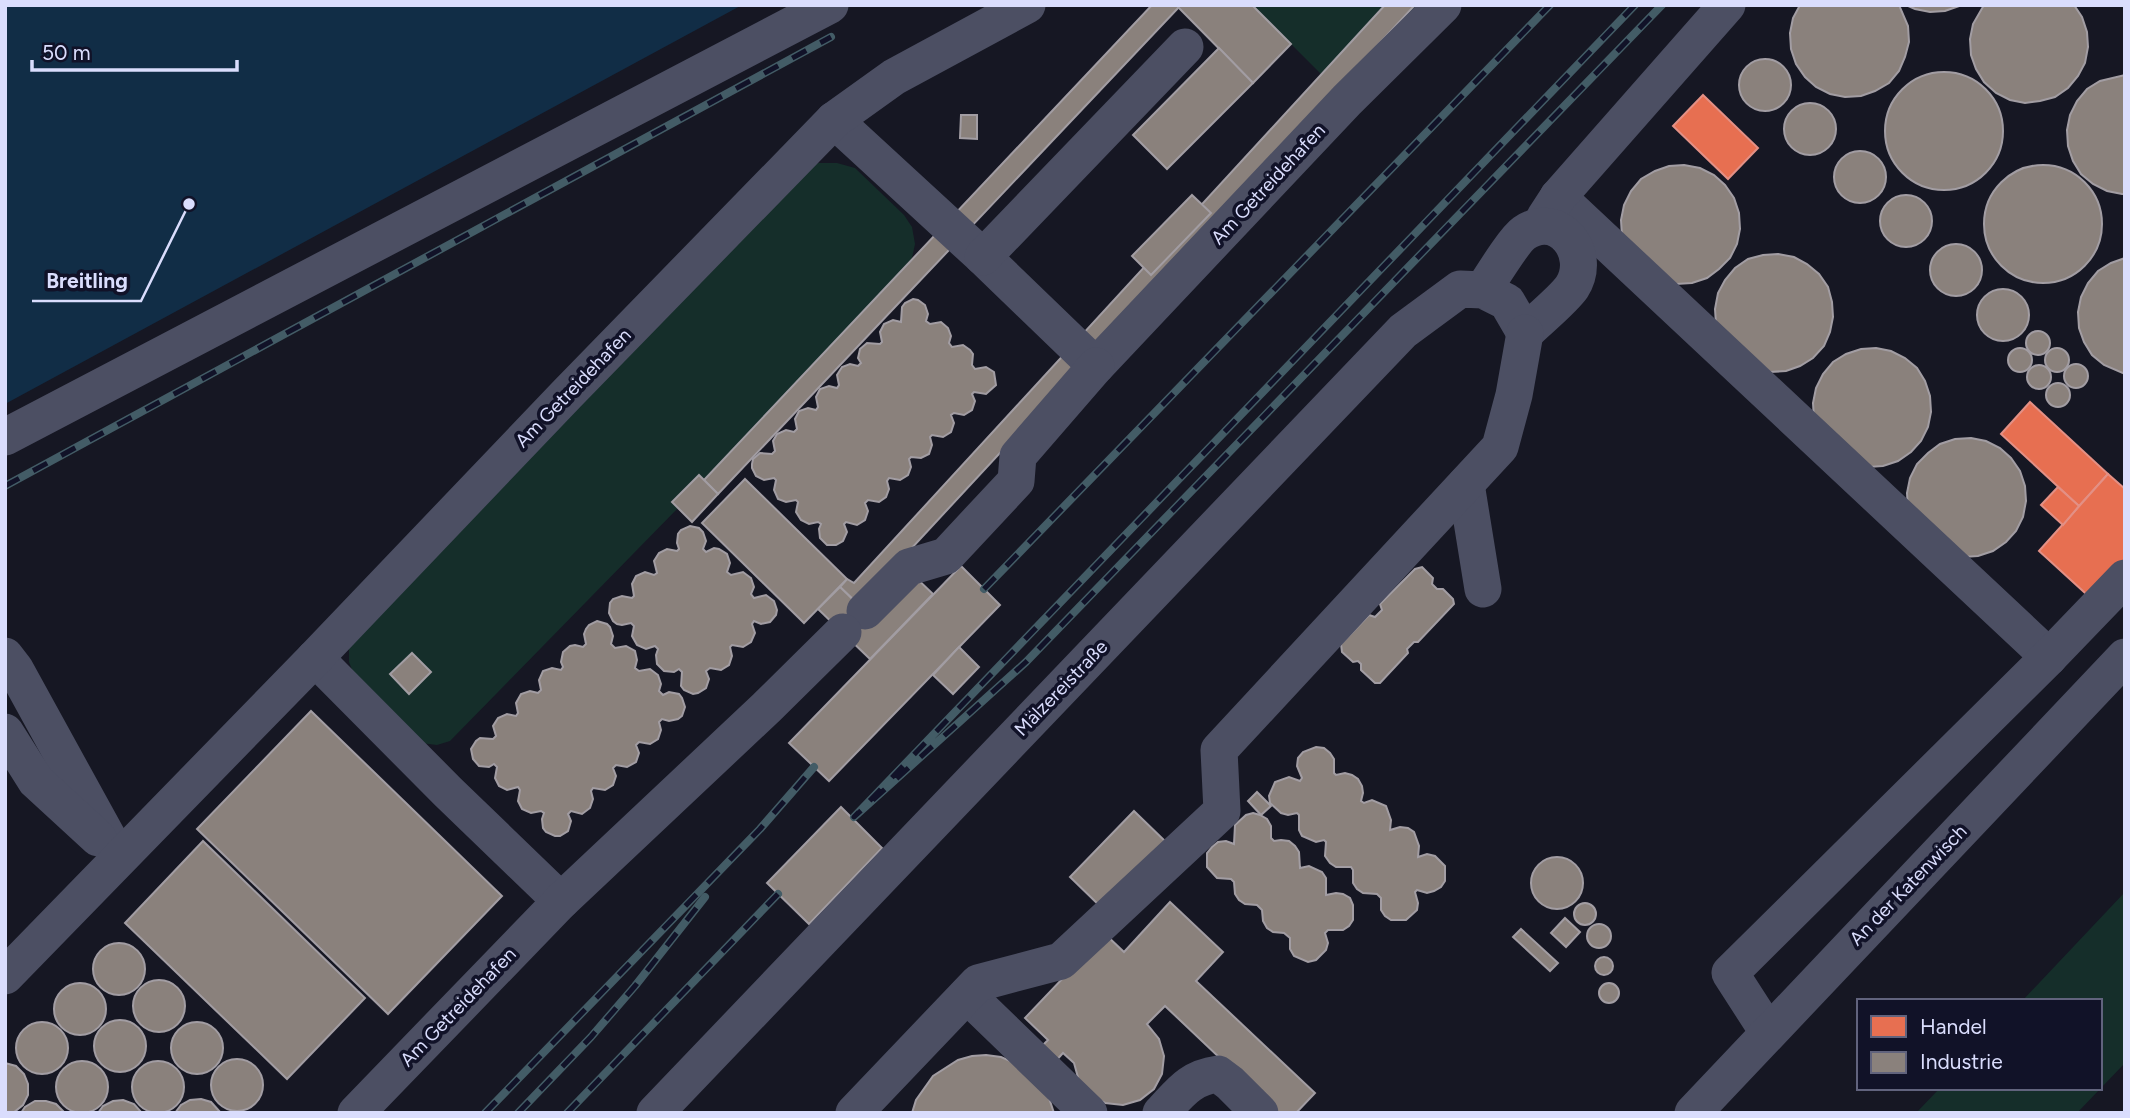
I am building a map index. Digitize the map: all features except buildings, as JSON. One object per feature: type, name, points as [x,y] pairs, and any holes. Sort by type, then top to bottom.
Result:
[{"type":"street","points":[[5,437],[830,5]]},
{"type":"street","name":"Am Getreidehafen","points":[[5,976],[834,120],[894,77],[1027,5]]},
{"type":"street","name":"Am Getreidehafen","points":[[356,1113],[561,901],[766,708],[909,568],[946,556],[1016,481],[1018,456],[1096,366],[1346,100],[1443,5]]},
{"type":"street","points":[[1525,333],[1507,302],[1483,290],[1522,234],[1549,211],[1727,5]]},
{"type":"street","points":[[983,257],[1185,47]]},
{"type":"street","points":[[834,120],[983,257],[1096,366]]},
{"type":"street","points":[[854,1113],[978,983],[1061,961],[1222,811],[1219,750],[1500,447],[1514,395],[1525,333],[1572,287],[1580,265],[1575,246],[1559,229],[1549,211]]},
{"type":"street","points":[[1549,211],[2049,657]]},
{"type":"street","name":"Mälzereistraße","points":[[655,1113],[1403,331],[1460,289],[1483,290]]},
{"type":"street","points":[[1466,484],[1483,589]]},
{"type":"street","points":[[1768,1031],[1730,974],[2125,578]]},
{"type":"street","points":[[5,656],[15,669],[119,858]]},
{"type":"street","name":"An der Katenwisch","points":[[1693,1113],[2125,657]]},
{"type":"street","points":[[315,658],[561,901]]},
{"type":"street","points":[[5,732],[36,781],[119,858]]},
{"type":"street","points":[[967,995],[1089,1113]]},
{"type":"street","points":[[1161,1113],[1190,1084],[1202,1076],[1218,1074],[1260,1113]]},
{"type":"green space","points":[[1252,5],[1443,5],[1347,100]]},
{"type":"green space","points":[[819,163],[837,163],[855,168],[904,215],[912,227],[915,244],[912,258],[904,273],[704,480],[698,475],[672,501],[678,508],[450,741],[437,745],[421,743],[356,680],[349,662],[349,645],[805,168]]},
{"type":"green space","points":[[2125,892],[2125,1063],[2102,1087],[2102,999],[2024,999]]},
{"type":"green space","points":[[1938,1090],[2099,1090],[2077,1113],[1916,1113]]},
{"type":"water","points":[[5,5],[742,5],[5,404]]},
{"type":"railway","points":[[984,589],[1550,5]]},
{"type":"railway","points":[[1635,5],[854,817],[1026,662],[1662,5]]},
{"type":"railway","points":[[5,486],[831,37]]},
{"type":"railway","points":[[485,1113],[760,829],[814,767]]},
{"type":"railway","points":[[567,1113],[778,894]]},
{"type":"railway","points":[[518,1113],[591,1037],[705,897]]},
{"type":"place","name":"Breitling","points":[[189,204]]}]
